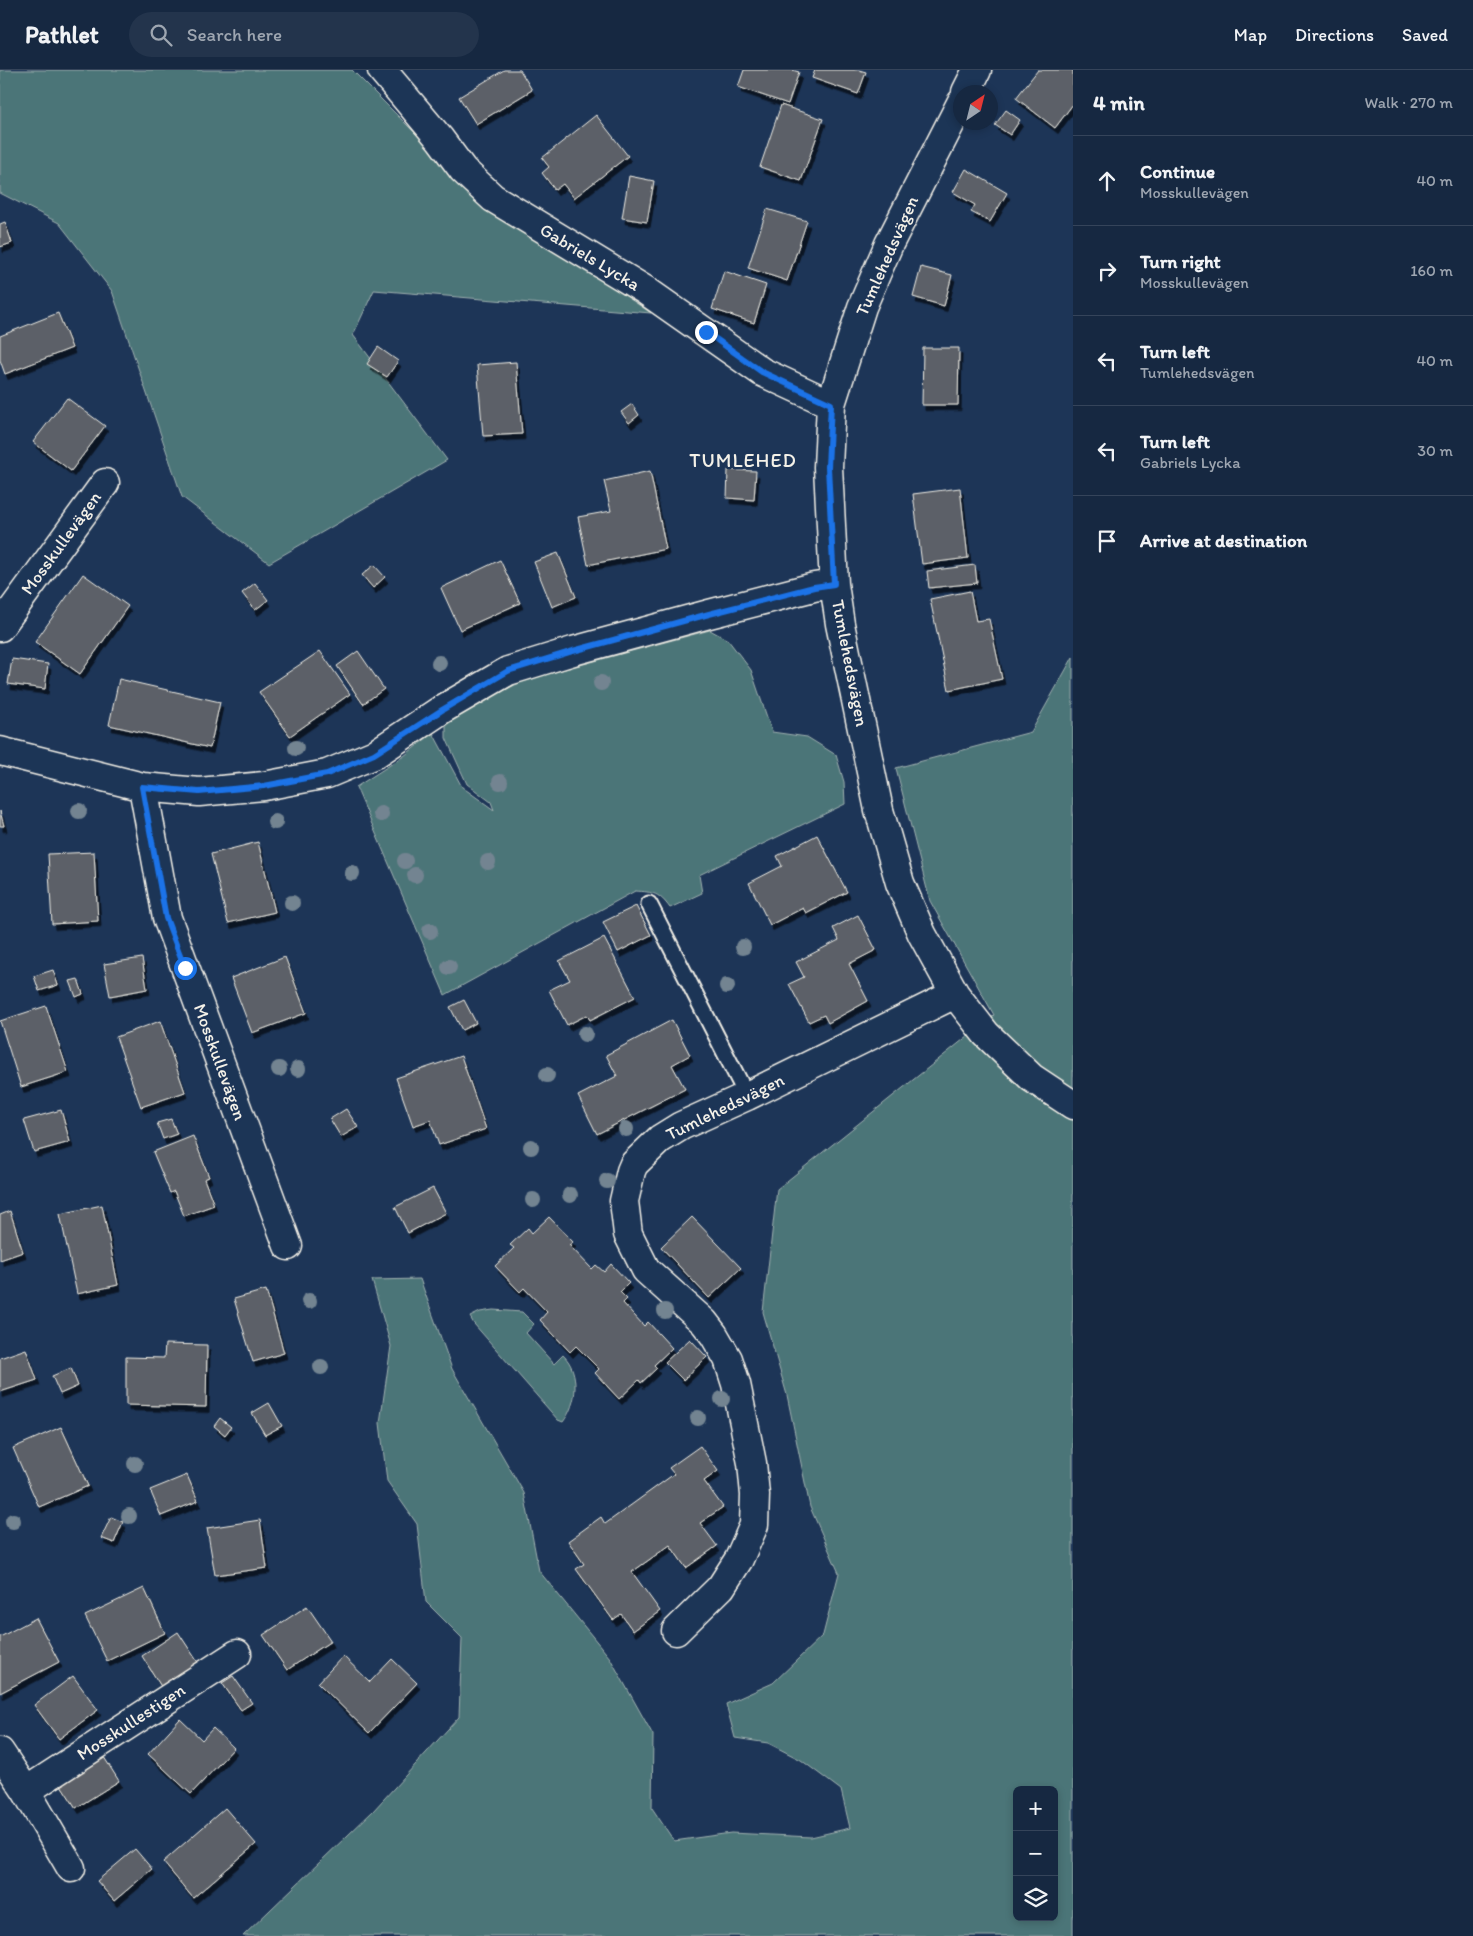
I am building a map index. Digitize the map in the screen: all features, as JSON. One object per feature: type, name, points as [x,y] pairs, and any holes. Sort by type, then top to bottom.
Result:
[{"type":"street","name":"Gabriels Lycka","points":[[382,70],[440,138],[463,170],[493,198],[645,290],[762,372],[831,404]]},
{"type":"street","points":[[970,85],[977,70]]},
{"type":"street","name":"Tumlehedsvägen","points":[[953,117],[889,244],[862,307],[831,404],[828,467],[834,584],[840,624],[880,810],[900,883],[922,934],[955,994],[986,1034],[1032,1078],[1073,1105]]},
{"type":"street","name":"Mosskullevägen","points":[[0,627],[104,483]]},
{"type":"street","points":[[0,751],[142,787],[199,792],[264,786],[327,774],[374,754],[436,713],[508,671],[573,651],[717,612],[814,587],[834,584]]},
{"type":"street","name":"Mosskullevägen","points":[[142,787],[166,918],[288,1246]]},
{"type":"street","name":"Tumlehedsvägen","points":[[676,1631],[722,1587],[739,1559],[754,1525],[755,1495],[752,1464],[736,1384],[728,1359],[704,1322],[646,1270],[628,1234],[624,1201],[627,1182],[634,1164],[660,1139],[681,1126],[747,1096],[955,994]]},
{"type":"street","name":"Mosskullestigen","points":[[26,1791],[237,1654]]},
{"type":"street","points":[[0,1752],[26,1791],[71,1868]]},
{"type":"lane","points":[[649,904],[747,1096]]},
{"type":"green space","points":[[0,70],[352,70],[481,199],[651,313],[374,290],[353,335],[447,460],[269,563],[182,497],[112,291],[59,223],[0,193]]},
{"type":"green space","points":[[710,630],[728,640],[751,670],[772,732],[807,737],[836,755],[844,782],[845,804],[699,875],[702,893],[670,908],[656,894],[635,891],[445,995],[356,787],[404,756],[433,733],[462,787],[494,810],[491,802],[467,784],[446,738],[446,722],[489,697],[528,679]]},
{"type":"green space","points":[[1073,657],[1073,1936],[243,1936],[373,1811],[459,1717],[462,1638],[426,1602],[417,1524],[387,1481],[380,1423],[391,1346],[372,1280],[420,1279],[452,1369],[524,1493],[539,1571],[610,1658],[653,1735],[652,1808],[674,1841],[731,1833],[811,1837],[850,1828],[841,1790],[801,1760],[768,1743],[735,1738],[726,1704],[773,1683],[823,1635],[839,1573],[810,1507],[787,1395],[763,1312],[777,1189],[994,1015],[930,901],[896,768],[1031,732]]},
{"type":"green space","points":[[493,1310],[522,1312],[534,1324],[526,1333],[554,1364],[563,1355],[569,1362],[573,1370],[575,1388],[568,1415],[563,1422],[558,1420],[474,1324],[470,1317],[480,1312]]},
{"type":"building","points":[[504,70],[520,70],[532,90],[476,124],[459,97]]},
{"type":"building","points":[[744,70],[792,70],[799,72],[788,104],[738,87]]},
{"type":"building","points":[[815,70],[859,70],[866,72],[858,94],[812,78]]},
{"type":"building","points":[[1038,70],[1073,70],[1073,104],[1055,128],[1016,98]]},
{"type":"building","points":[[781,105],[823,119],[801,181],[760,167]]},
{"type":"building","points":[[1006,110],[1020,120],[1010,135],[998,127],[998,121]]},
{"type":"building","points":[[596,115],[628,156],[574,198],[563,184],[555,190],[542,173],[549,167],[542,158]]},
{"type":"building","points":[[966,169],[1007,193],[990,222],[971,212],[975,205],[953,192]]},
{"type":"building","points":[[629,176],[654,181],[647,222],[622,218]]},
{"type":"building","points":[[767,209],[807,221],[787,281],[748,268]]},
{"type":"building","points":[[5,222],[12,243],[0,247],[0,224]]},
{"type":"building","points":[[921,267],[952,275],[944,306],[913,297]]},
{"type":"building","points":[[724,271],[766,285],[754,323],[712,309]]},
{"type":"building","points":[[58,313],[72,348],[5,374],[0,360],[0,336]]},
{"type":"building","points":[[378,347],[398,361],[387,377],[367,364]]},
{"type":"building","points":[[923,348],[959,348],[958,405],[922,405]]},
{"type":"building","points":[[516,362],[522,434],[483,436],[477,365]]},
{"type":"building","points":[[67,398],[105,426],[71,471],[33,442]]},
{"type":"building","points":[[632,404],[639,415],[629,423],[621,412]]},
{"type":"building","points":[[728,470],[756,471],[754,500],[727,498]]},
{"type":"building","points":[[650,471],[666,549],[588,565],[578,517],[611,511],[604,481]]},
{"type":"building","points":[[960,488],[968,558],[922,564],[913,494]]},
{"type":"building","points":[[558,553],[576,597],[552,607],[534,562]]},
{"type":"building","points":[[500,560],[520,603],[460,630],[441,588]]},
{"type":"building","points":[[374,565],[385,577],[373,588],[362,575]]},
{"type":"building","points":[[975,565],[977,583],[929,588],[927,571]]},
{"type":"building","points":[[83,574],[128,606],[80,674],[35,642]]},
{"type":"building","points":[[255,583],[268,600],[255,610],[242,593]]},
{"type":"building","points":[[970,591],[976,621],[989,619],[1002,679],[949,690],[930,599]]},
{"type":"building","points":[[320,651],[350,694],[290,736],[259,692]]},
{"type":"building","points":[[358,651],[384,689],[363,704],[337,666]]},
{"type":"building","points":[[12,659],[48,664],[45,689],[8,684]]},
{"type":"building","points":[[119,679],[220,702],[210,748],[109,725]]},
{"type":"building","points":[[0,811],[4,826],[0,826]]},
{"type":"building","points":[[817,835],[847,892],[806,913],[803,908],[770,925],[749,883],[782,866],[777,856]]},
{"type":"building","points":[[258,842],[275,912],[228,923],[211,854]]},
{"type":"building","points":[[94,852],[98,921],[52,924],[48,854]]},
{"type":"building","points":[[636,906],[651,935],[618,952],[603,922]]},
{"type":"building","points":[[858,915],[876,950],[849,964],[868,1001],[828,1023],[824,1015],[809,1022],[789,984],[804,977],[796,962],[839,940],[833,928]]},
{"type":"building","points":[[604,938],[635,997],[590,1020],[587,1015],[567,1025],[549,990],[570,980],[559,961]]},
{"type":"building","points":[[285,957],[306,1013],[252,1033],[231,978]]},
{"type":"building","points":[[142,958],[147,989],[110,996],[104,964]]},
{"type":"building","points":[[53,970],[58,985],[39,991],[34,976]]},
{"type":"building","points":[[78,979],[83,994],[76,997],[70,981]]},
{"type":"building","points":[[464,1000],[476,1023],[462,1030],[450,1007]]},
{"type":"building","points":[[46,1006],[68,1072],[21,1087],[0,1021]]},
{"type":"building","points":[[672,1020],[690,1055],[672,1065],[685,1089],[597,1134],[578,1096],[617,1076],[606,1055]]},
{"type":"building","points":[[160,1021],[185,1092],[141,1107],[116,1037]]},
{"type":"building","points":[[461,1056],[486,1129],[439,1145],[430,1120],[413,1126],[396,1078]]},
{"type":"building","points":[[346,1109],[358,1127],[341,1137],[330,1119]]},
{"type":"building","points":[[61,1110],[70,1142],[34,1152],[24,1120]]},
{"type":"building","points":[[171,1119],[177,1134],[163,1139],[157,1123]]},
{"type":"building","points":[[193,1136],[209,1177],[204,1179],[214,1205],[184,1216],[174,1191],[170,1193],[153,1152]]},
{"type":"building","points":[[433,1188],[446,1213],[408,1233],[395,1207]]},
{"type":"building","points":[[102,1205],[118,1285],[77,1294],[60,1214]]},
{"type":"building","points":[[10,1211],[23,1252],[0,1260],[0,1215]]},
{"type":"building","points":[[549,1217],[573,1242],[569,1245],[592,1269],[596,1265],[604,1272],[611,1264],[629,1283],[620,1292],[627,1299],[623,1303],[644,1326],[648,1322],[672,1348],[654,1365],[657,1368],[641,1383],[639,1380],[619,1399],[595,1373],[599,1369],[576,1346],[570,1352],[540,1320],[547,1312],[524,1288],[520,1292],[495,1266],[514,1248],[510,1245],[528,1228],[532,1233]]},
{"type":"building","points":[[692,1217],[741,1268],[709,1298],[661,1247]]},
{"type":"building","points":[[266,1290],[284,1353],[253,1362],[234,1299]]},
{"type":"building","points":[[690,1339],[707,1357],[683,1380],[665,1362]]},
{"type":"building","points":[[165,1344],[207,1345],[206,1407],[126,1405],[126,1357],[164,1358]]},
{"type":"building","points":[[26,1349],[37,1380],[0,1392],[0,1358]]},
{"type":"building","points":[[71,1368],[78,1386],[60,1394],[52,1376]]},
{"type":"building","points":[[269,1403],[282,1426],[265,1435],[252,1413]]},
{"type":"building","points":[[220,1418],[231,1427],[225,1435],[214,1426]]},
{"type":"building","points":[[61,1427],[88,1486],[39,1507],[13,1448]]},
{"type":"building","points":[[700,1446],[718,1471],[704,1481],[723,1507],[700,1523],[717,1546],[686,1568],[670,1545],[632,1572],[660,1611],[633,1631],[621,1614],[613,1620],[576,1569],[584,1564],[568,1541],[601,1517],[605,1524],[674,1474],[669,1468]]},
{"type":"building","points":[[187,1475],[198,1501],[161,1516],[150,1490]]},
{"type":"building","points":[[111,1517],[123,1522],[114,1543],[101,1538]]},
{"type":"building","points":[[260,1520],[267,1568],[215,1575],[207,1528]]},
{"type":"building","points":[[144,1588],[165,1633],[107,1661],[85,1616]]},
{"type":"building","points":[[307,1606],[331,1641],[287,1670],[263,1635]]},
{"type":"building","points":[[36,1618],[59,1662],[0,1693],[0,1637]]},
{"type":"building","points":[[178,1632],[199,1664],[162,1688],[142,1656]]},
{"type":"building","points":[[343,1656],[370,1682],[392,1659],[417,1683],[369,1733],[318,1683]]},
{"type":"building","points":[[73,1676],[98,1710],[59,1739],[34,1705]]},
{"type":"building","points":[[233,1676],[252,1703],[241,1710],[222,1683]]},
{"type":"building","points":[[180,1719],[202,1740],[213,1728],[234,1748],[191,1794],[148,1754]]},
{"type":"building","points":[[102,1754],[119,1781],[76,1808],[59,1782]]},
{"type":"building","points":[[225,1808],[256,1844],[193,1898],[163,1862]]},
{"type":"building","points":[[135,1849],[152,1869],[114,1901],[97,1881]]},
{"type":"district","name":"TUMLEHED","points":[[743,460]]},
{"type":"route","points":[[185,968],[166,918],[142,787],[199,792],[264,786],[327,774],[358,763],[374,754],[442,710],[508,671],[573,651],[709,614],[814,587],[834,584],[828,467],[831,404],[762,372],[706,332]]}]
